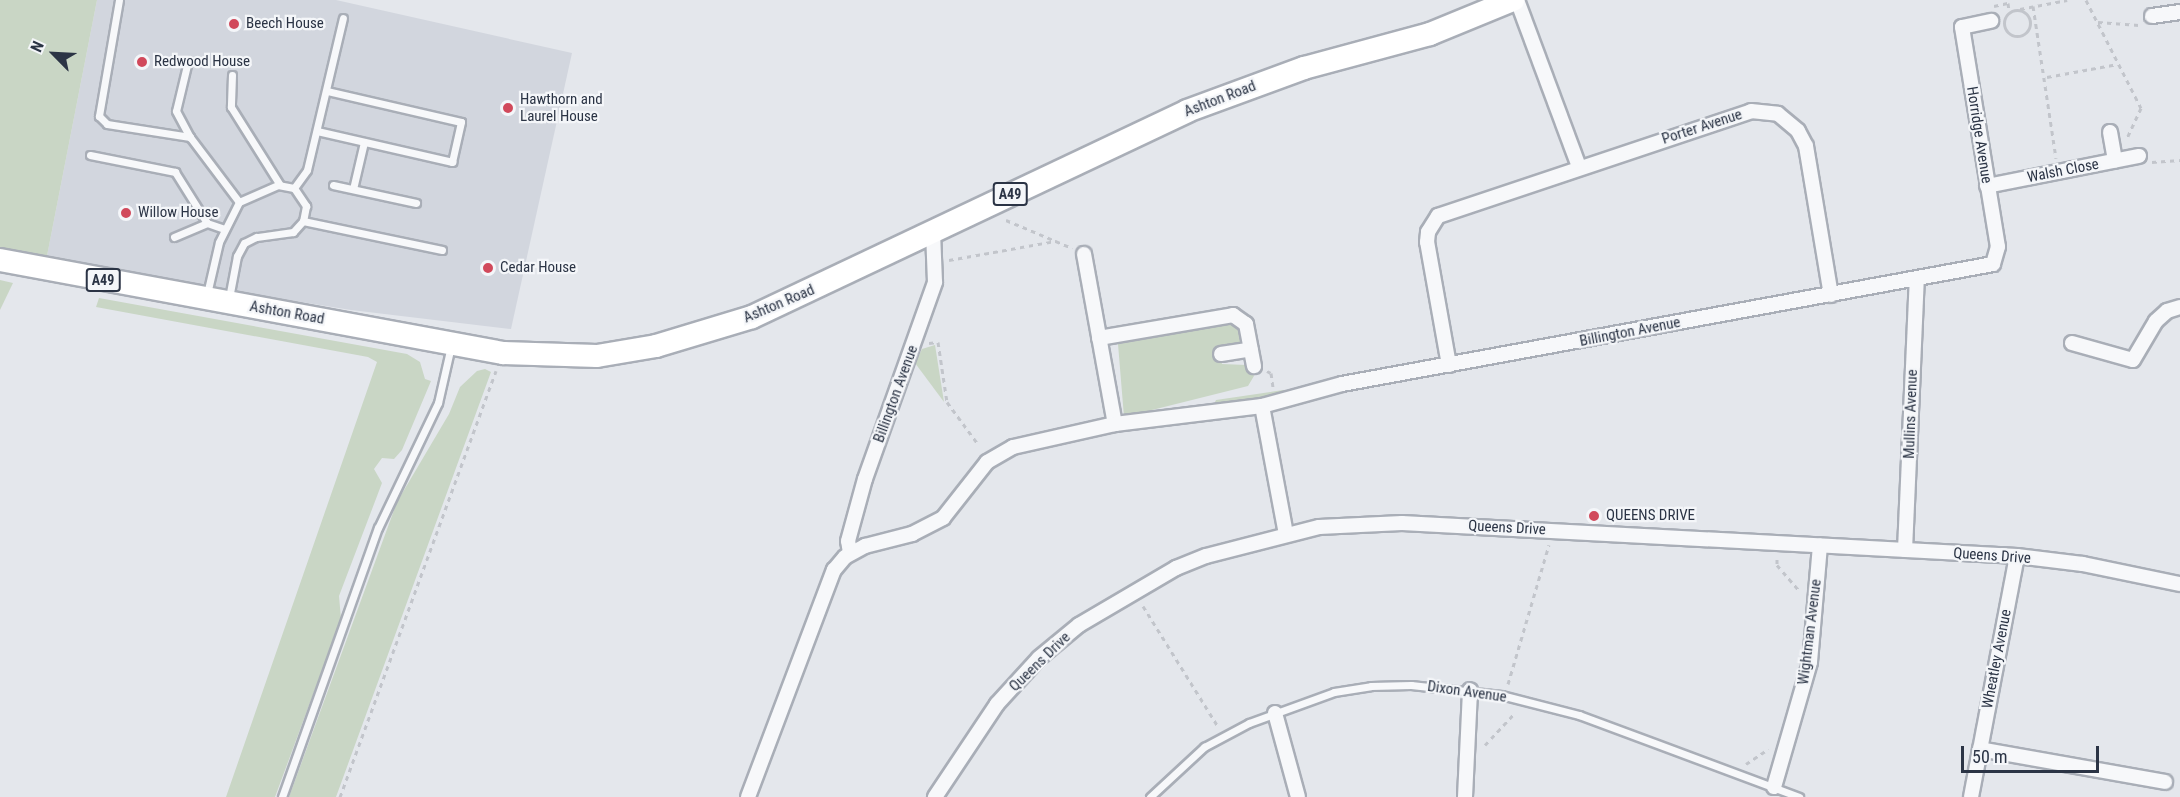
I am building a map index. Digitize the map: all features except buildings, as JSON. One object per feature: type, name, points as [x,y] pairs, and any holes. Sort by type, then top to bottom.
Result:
[{"type":"main road","name":"Ashton Road","points":[[0,260],[451,342],[502,354],[597,356],[656,346],[762,312],[1187,111],[1304,69],[1430,34],[1515,0]]},
{"type":"street","points":[[1515,0],[1579,167]]},
{"type":"street","points":[[2152,16],[2180,12]]},
{"type":"street","name":"Horridge Avenue","points":[[1987,267],[1997,260],[1999,254],[1962,27],[1991,21]]},
{"type":"street","name":"Porter Avenue","points":[[1449,365],[1427,242],[1432,224],[1446,211],[1751,111],[1778,114],[1798,131],[1806,146],[1831,295]]},
{"type":"street","points":[[2110,132],[2115,161]]},
{"type":"street","name":"Walsh Close","points":[[1987,186],[2139,156]]},
{"type":"street","name":"Billington Avenue","points":[[850,554],[848,541],[865,478],[935,282],[936,262],[933,233]]},
{"type":"street","points":[[1084,254],[1114,424]]},
{"type":"street","name":"Billington Avenue","points":[[748,797],[827,582],[850,554],[873,543],[912,534],[943,518],[987,462],[1014,447],[1114,424],[1269,404],[1342,384],[1987,267]]},
{"type":"street","name":"Mullins Avenue","points":[[1905,550],[1917,279]]},
{"type":"street","points":[[2072,343],[2133,360],[2156,321],[2167,311],[2180,307]]},
{"type":"street","points":[[1099,338],[1226,314],[1246,324],[1254,366]]},
{"type":"street","points":[[1221,354],[1251,349]]},
{"type":"street","points":[[1269,404],[1286,534]]},
{"type":"street","name":"Queens Drive","points":[[935,797],[997,704],[1062,638],[1116,600],[1176,568],[1286,534],[1330,526],[1402,523],[2017,556],[2083,564],[2180,584]]},
{"type":"street","name":"Wightman Avenue","points":[[1774,788],[1810,662],[1820,545]]},
{"type":"street","name":"Wheatley Avenue","points":[[1971,797],[2017,556]]},
{"type":"street","points":[[1465,797],[1470,690]]},
{"type":"street","points":[[1275,713],[1298,797]]},
{"type":"street","points":[[1980,748],[2165,783]]},
{"type":"lane","points":[[119,0],[99,116],[107,124],[190,137]]},
{"type":"lane","points":[[294,188],[307,170],[344,18]]},
{"type":"lane","points":[[188,61],[176,111],[190,137],[239,202]]},
{"type":"lane","points":[[232,75],[231,107],[280,185]]},
{"type":"lane","points":[[317,131],[452,162],[461,122],[327,91]]},
{"type":"lane","points":[[353,189],[364,142]]},
{"type":"lane","points":[[90,155],[175,172],[207,224]]},
{"type":"lane","points":[[333,184],[416,203]]},
{"type":"lane","points":[[280,185],[294,188],[306,206],[303,221],[293,232],[256,237],[244,243],[217,301],[224,229],[239,202],[280,185]]},
{"type":"lane","points":[[303,221],[442,250]]},
{"type":"lane","points":[[174,237],[207,224],[224,229]]},
{"type":"lane","points":[[282,797],[378,528],[438,403],[451,342]]},
{"type":"lane","name":"Dixon Avenue","points":[[1150,797],[1204,747],[1275,713],[1334,692],[1371,686],[1470,690],[1579,714],[1799,797]]},
{"type":"path","points":[[2018,9],[2031,20],[2029,29],[2019,36],[2007,32],[2004,24],[2009,11],[2018,9],[2033,6],[2067,0]]},
{"type":"path","points":[[2086,0],[2141,108],[2115,161]]},
{"type":"path","points":[[2033,6],[2050,96],[2045,97],[2058,172]]},
{"type":"path","points":[[2098,22],[2143,25],[2152,16]]},
{"type":"path","points":[[2047,77],[2118,64]]},
{"type":"path","points":[[2139,156],[2159,164],[2180,160]]},
{"type":"path","points":[[1002,218],[1084,254]]},
{"type":"path","points":[[936,262],[1056,241]]},
{"type":"path","points":[[915,343],[938,342],[947,402],[978,444]]},
{"type":"path","points":[[340,797],[502,354]]},
{"type":"path","points":[[1254,366],[1271,373],[1269,404]]},
{"type":"path","points":[[1508,684],[1550,543]]},
{"type":"path","points":[[1778,559],[1777,565],[1804,596]]},
{"type":"path","points":[[1142,604],[1218,726]]},
{"type":"path","points":[[1485,745],[1490,745],[1514,715]]},
{"type":"path","points":[[1746,764],[1749,758],[1778,743]]},
{"type":"shaded area","points":[[97,0],[336,0],[572,53],[511,329],[351,310],[46,261]]},
{"type":"green space","points":[[0,0],[97,0],[46,261],[0,253]]},
{"type":"green space","points":[[0,280],[13,283],[0,310]]},
{"type":"green space","points":[[99,298],[407,354],[420,362],[425,379],[431,381],[402,450],[394,459],[382,458],[374,469],[382,483],[339,596],[341,619],[275,797],[226,797],[377,362],[368,357],[96,307]]},
{"type":"green space","points":[[1232,324],[1241,329],[1242,341],[1238,346],[1219,350],[1222,364],[1246,365],[1254,376],[1248,386],[1124,417],[1118,344]]},
{"type":"green space","points":[[935,345],[944,402],[915,363],[922,349]]},
{"type":"green space","points":[[485,369],[491,372],[336,797],[289,797],[397,502],[449,414],[460,387],[477,371]]},
{"type":"green space","points":[[1283,390],[1288,392],[1285,395],[1214,404],[1216,400]]},
{"type":"place","name":"Beech House","points":[[234,24]]},
{"type":"place","name":"Redwood House","points":[[142,62]]},
{"type":"place","name":"Hawthorn and Laurel House","points":[[508,108]]},
{"type":"place","name":"Willow House","points":[[126,213]]},
{"type":"place","name":"Cedar House","points":[[488,268]]},
{"type":"place","name":"QUEENS DRIVE","points":[[1594,516]]}]
